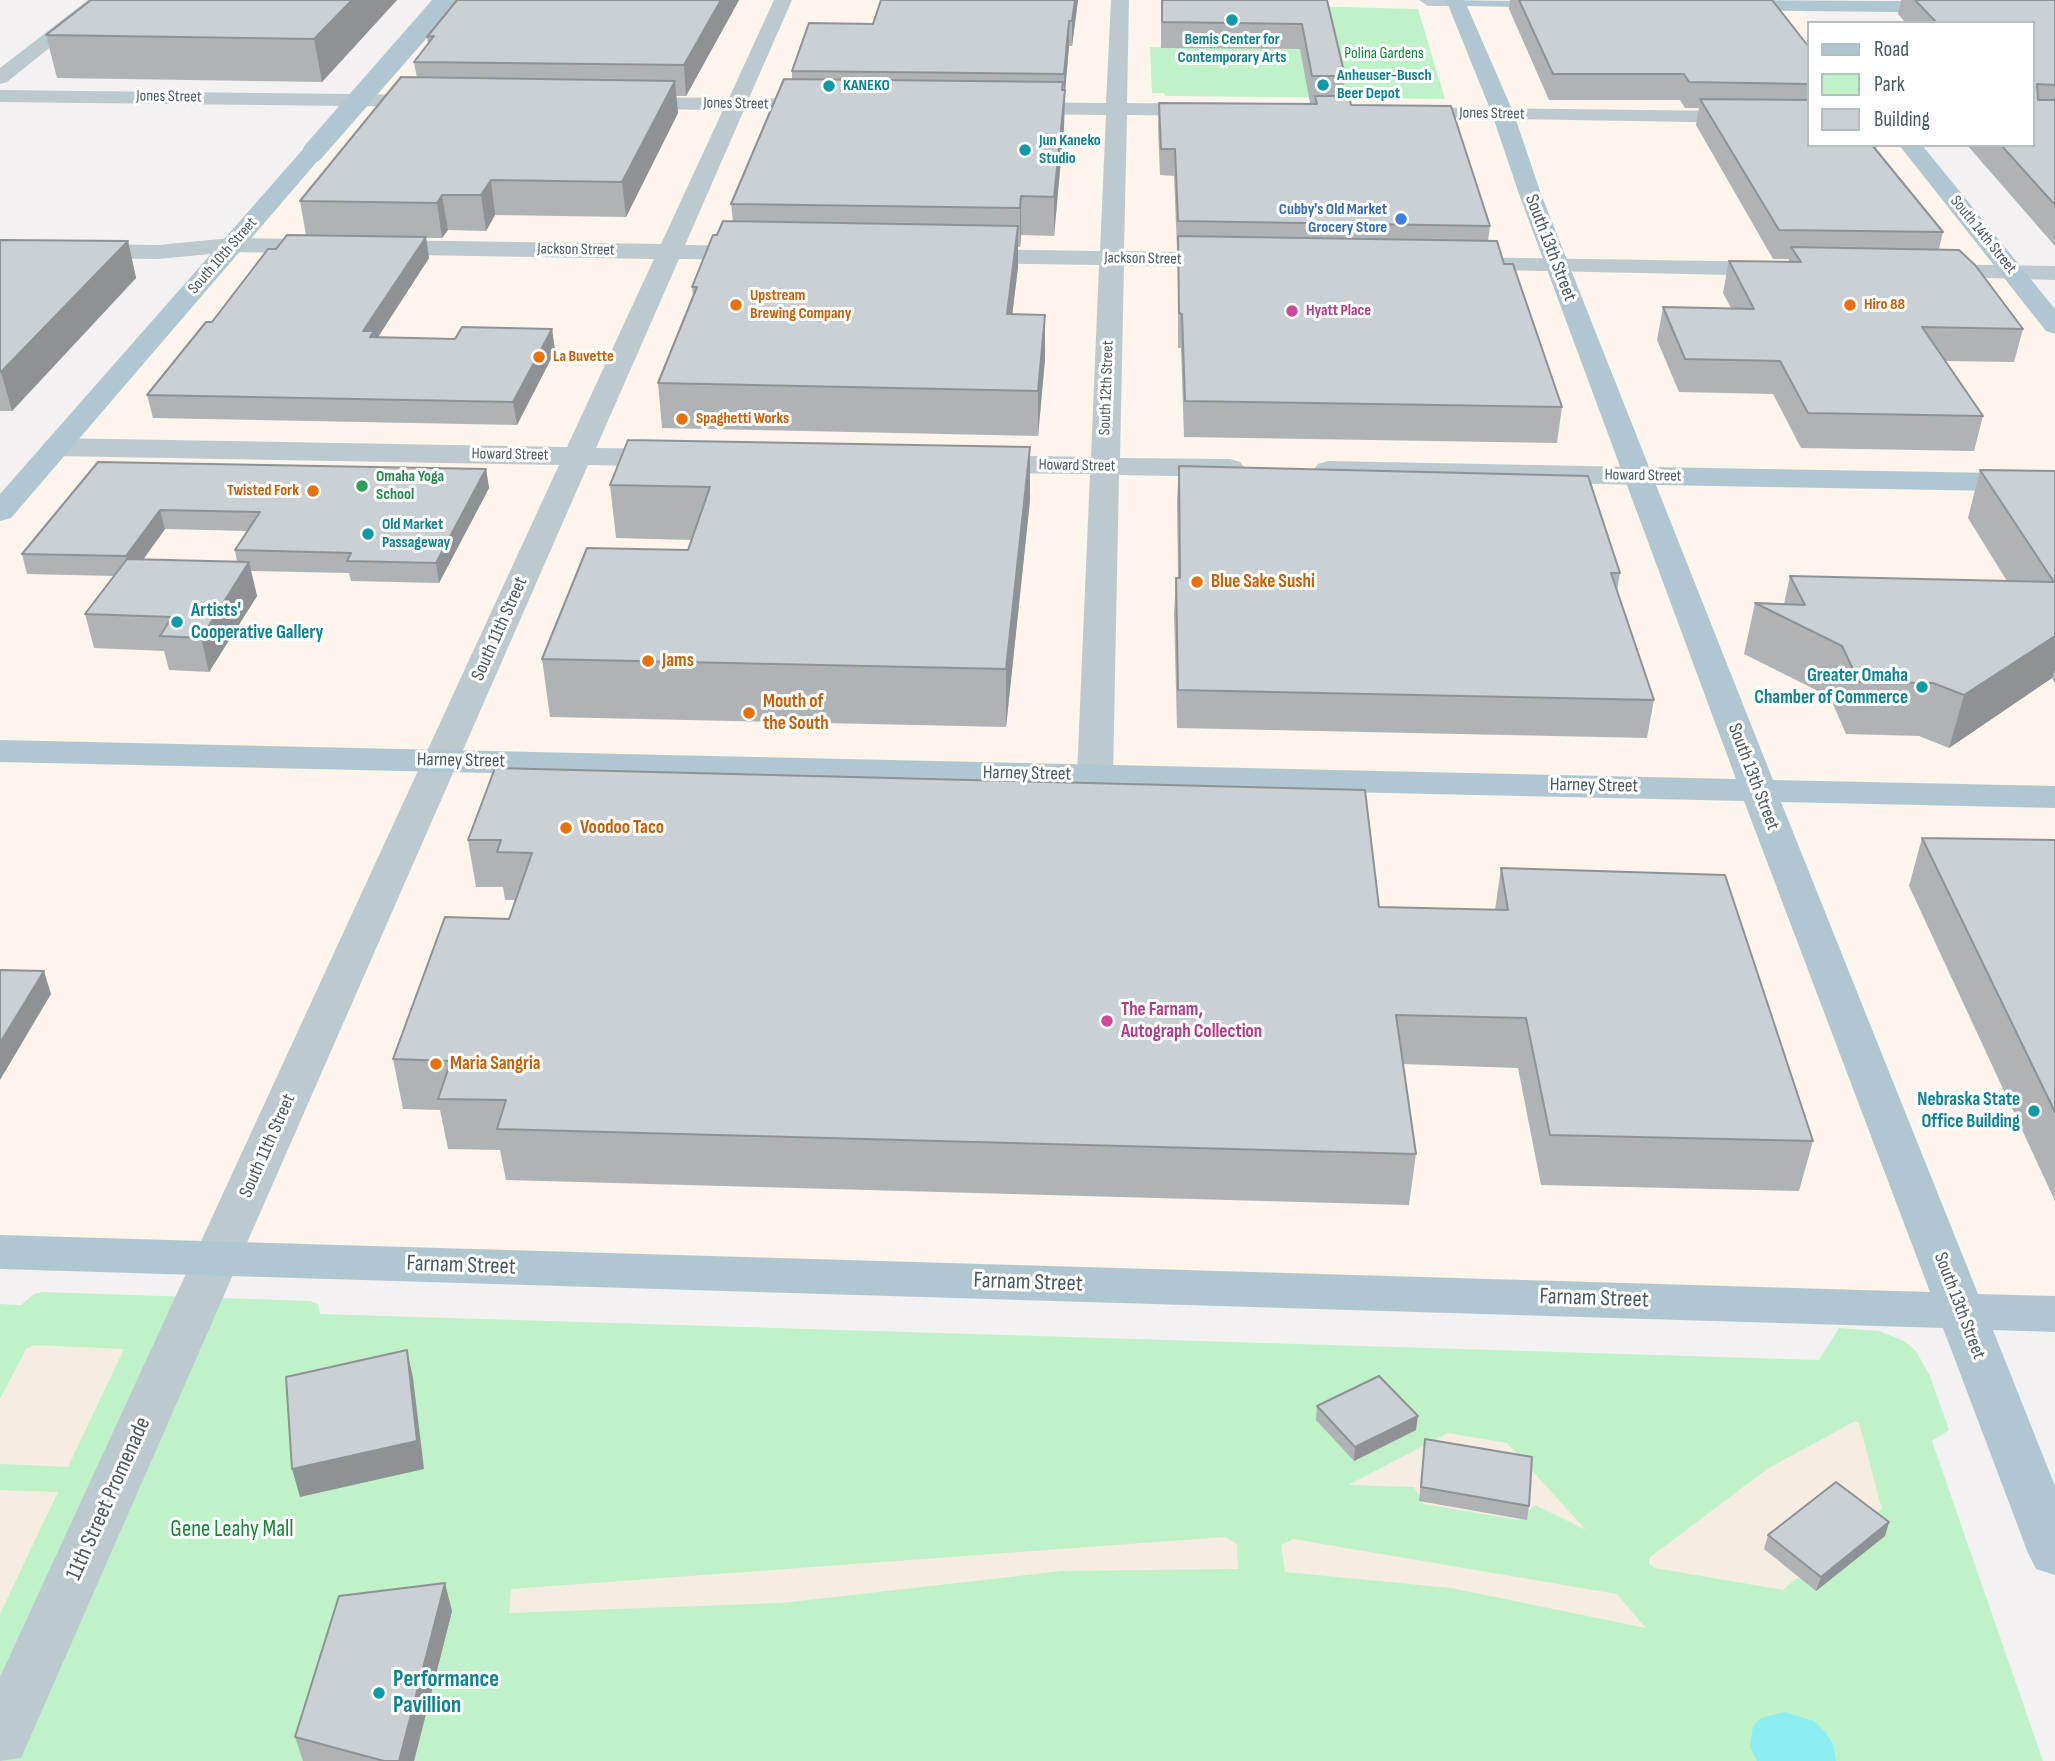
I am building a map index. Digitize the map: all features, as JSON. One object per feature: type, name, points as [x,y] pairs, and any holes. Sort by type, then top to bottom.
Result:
[{"type":"main road","name":"South 10th Street","points":[[0,512],[446,0]]},
{"type":"main road","points":[[1456,0],[1579,2]]},
{"type":"main road","name":"South 13th Street","points":[[1456,0],[1503,114],[1557,265],[1758,790],[2055,1553]]},
{"type":"main road","points":[[1796,2],[1810,21]]},
{"type":"main road","points":[[1702,4],[1796,2],[2055,8]]},
{"type":"main road","name":"South 14th Street","points":[[1912,147],[2055,326]]},
{"type":"main road","name":"Howard Street","points":[[1638,476],[2055,484]]},
{"type":"main road","name":"Harney Street","points":[[0,751],[2055,797]]},
{"type":"main road","name":"Farnam Street","points":[[0,1252],[2055,1314]]},
{"type":"street","points":[[0,78],[100,0]]},
{"type":"street","name":"South 11th Street","points":[[218,1258],[783,0]]},
{"type":"street","name":"South 12th Street","points":[[1095,775],[1119,0]]},
{"type":"street","points":[[1428,0],[1456,0]]},
{"type":"street","name":"Jones Street","points":[[0,96],[454,101]]},
{"type":"street","name":"Jones Street","points":[[605,103],[847,106]]},
{"type":"street","points":[[985,107],[1234,110]]},
{"type":"street","name":"Jones Street","points":[[1381,112],[1806,118]]},
{"type":"street","name":"Jackson Street","points":[[0,233],[176,236],[231,245]]},
{"type":"street","name":"Jackson Street","points":[[0,250],[158,253],[231,245],[784,253]]},
{"type":"street","name":"Jackson Street","points":[[947,256],[1259,261]]},
{"type":"street","points":[[1438,263],[1798,269]]},
{"type":"street","points":[[1910,271],[2055,274]]},
{"type":"street","name":"Howard Street","points":[[56,447],[704,459]]},
{"type":"street","name":"Howard Street","points":[[950,463],[1263,469]]},
{"type":"street","name":"Howard Street","points":[[1305,470],[1638,476]]},
{"type":"street","name":"11th Street Promenade","points":[[0,1740],[218,1258]]},
{"type":"shaded area","points":[[450,0],[1424,0],[1798,5],[1810,21],[1806,21],[1806,147],[1912,147],[2055,326],[2055,1314],[0,1252],[0,512]]},
{"type":"green space","name":"Polina Gardens","points":[[1300,6],[1418,9],[1445,99],[1165,96],[1164,93],[1152,93],[1150,47],[1299,49]]},
{"type":"green space","name":"Gene Leahy Mall","points":[[43,1292],[310,1301],[318,1304],[320,1314],[1819,1360],[1839,1328],[1879,1331],[1904,1341],[1916,1351],[1930,1376],[1949,1430],[1932,1441],[2043,1761],[0,1761],[0,1304],[21,1305],[34,1294]]},
{"type":"sand","points":[[34,1345],[124,1349],[68,1467],[0,1464],[0,1399],[26,1349]]},
{"type":"sand","points":[[1855,1421],[1859,1423],[1882,1509],[1868,1518],[1822,1584],[1797,1578],[1783,1590],[1655,1568],[1649,1564],[1649,1558],[1767,1469]]},
{"type":"sand","points":[[1448,1433],[1507,1443],[1586,1530],[1535,1505],[1519,1520],[1423,1504],[1414,1487],[1348,1485]]},
{"type":"sand","points":[[0,1490],[58,1492],[0,1614]]},
{"type":"sand","points":[[1225,1537],[1237,1544],[1238,1569],[1062,1571],[782,1603],[509,1613],[511,1589]]},
{"type":"sand","points":[[1293,1539],[1617,1594],[1646,1628],[1451,1588],[1285,1572],[1281,1545]]},
{"type":"water","points":[[1784,1712],[1814,1721],[1833,1744],[1836,1761],[1757,1761],[1750,1747],[1753,1726],[1761,1718]]},
{"type":"building","points":[[91,0],[352,0],[314,39],[46,35]]},
{"type":"building","points":[[457,0],[721,0],[684,65],[414,62],[434,36],[427,37]]},
{"type":"building","points":[[881,0],[1075,0],[1072,21],[1069,21],[1064,74],[792,71],[809,23],[873,24]]},
{"type":"building","points":[[1162,0],[1327,0],[1345,76],[1312,76],[1302,24],[1162,22]]},
{"type":"building","points":[[1519,0],[1772,0],[1806,43],[1806,84],[1689,82],[1684,74],[1553,74]]},
{"type":"building","points":[[1915,0],[2055,0],[2055,85],[2037,84],[2038,100],[2055,100],[2055,205],[2003,147],[2034,147],[2034,21],[1935,21]]},
{"type":"building","points":[[401,77],[675,81],[622,182],[491,180],[481,195],[442,195],[437,203],[300,201]]},
{"type":"building","points":[[784,79],[1063,82],[1062,90],[1065,90],[1054,197],[1021,196],[1020,208],[731,204]]},
{"type":"building","points":[[1315,96],[1349,96],[1351,105],[1451,106],[1490,226],[1178,221],[1175,149],[1161,149],[1159,103],[1317,104]]},
{"type":"building","points":[[1700,99],[1806,100],[1806,147],[1874,147],[1943,232],[1779,230]]},
{"type":"building","points":[[723,221],[1018,226],[1007,314],[1045,315],[1038,391],[658,383],[697,287],[692,287],[713,235],[717,235]]},
{"type":"building","points":[[287,235],[426,237],[363,331],[374,331],[370,337],[455,339],[462,327],[552,329],[513,402],[147,395],[206,322],[212,322],[268,249],[276,249]]},
{"type":"building","points":[[1178,236],[1497,241],[1504,264],[1513,264],[1562,407],[1185,401],[1182,314],[1179,313]]},
{"type":"building","points":[[0,240],[128,241],[1,372],[0,372]]},
{"type":"building","points":[[1791,247],[1959,250],[1975,265],[2023,329],[1922,327],[1983,416],[1808,413],[1780,361],[1685,359],[1663,307],[1754,309],[1729,261],[1801,262]]},
{"type":"building","points":[[628,440],[1030,447],[1006,669],[542,659],[587,548],[688,550],[710,487],[610,485]]},
{"type":"building","points":[[98,462],[486,469],[436,563],[347,561],[351,553],[235,550],[260,512],[160,510],[126,556],[22,554]]},
{"type":"building","points":[[1179,466],[1588,476],[1620,573],[1611,573],[1654,700],[1178,690],[1176,578],[1180,578]]},
{"type":"building","points":[[1980,470],[2055,471],[2055,636],[1964,695],[1933,683],[1859,682],[1842,646],[1755,603],[1805,605],[1790,576],[2054,582]]},
{"type":"building","points":[[127,559],[249,562],[201,638],[160,636],[172,617],[85,614]]},
{"type":"building","points":[[495,768],[1365,790],[1379,907],[1508,910],[1501,868],[1725,875],[1813,1141],[1550,1135],[1526,1018],[1396,1015],[1416,1154],[497,1129],[506,1100],[438,1099],[451,1061],[393,1059],[445,917],[509,919],[532,853],[497,852],[501,840],[468,840]]},
{"type":"building","points":[[1922,838],[2055,840],[2055,1112]]},
{"type":"building","points":[[0,970],[44,971],[0,1043]]},
{"type":"building","points":[[407,1350],[417,1441],[292,1469],[286,1377]]},
{"type":"building","points":[[1379,1376],[1418,1416],[1355,1447],[1317,1406]]},
{"type":"building","points":[[1425,1439],[1532,1457],[1529,1506],[1421,1487]]},
{"type":"building","points":[[1836,1482],[1889,1522],[1821,1577],[1768,1535]]},
{"type":"building","name":"Performance Pavillion","points":[[445,1583],[399,1761],[384,1761],[295,1737],[339,1596]]},
{"type":"place","name":"Bemis Center for Contemporary Arts","points":[[1232,20]]},
{"type":"place","name":"Anheuser-Busch Beer Depot","points":[[1323,85]]},
{"type":"place","name":"KANEKO","points":[[829,86]]},
{"type":"place","name":"Jun Kaneko Studio","points":[[1025,150]]},
{"type":"place","name":"Cubby's Old Market Grocery Store","points":[[1401,219]]},
{"type":"place","name":"Upstream Brewing Company","points":[[736,305]]},
{"type":"place","name":"Hiro 88","points":[[1850,305]]},
{"type":"place","name":"Hyatt Place","points":[[1292,311]]},
{"type":"place","name":"La Buvette","points":[[539,357]]},
{"type":"place","name":"Spaghetti Works","points":[[682,419]]},
{"type":"place","name":"Omaha Yoga School","points":[[362,486]]},
{"type":"place","name":"Twisted Fork","points":[[313,491]]},
{"type":"place","name":"Old Market Passageway","points":[[368,534]]},
{"type":"place","name":"Blue Sake Sushi","points":[[1197,582]]},
{"type":"place","name":"Artists' Cooperative Gallery","points":[[177,622]]},
{"type":"place","name":"Jams","points":[[648,661]]},
{"type":"place","name":"Greater Omaha Chamber of Commerce","points":[[1922,687]]},
{"type":"place","name":"Mouth of the South","points":[[749,713]]},
{"type":"place","name":"Voodoo Taco","points":[[566,828]]},
{"type":"place","name":"The Farnam, Autograph Collection","points":[[1107,1021]]},
{"type":"place","name":"Maria Sangria","points":[[436,1064]]},
{"type":"place","name":"Nebraska State Office Building","points":[[2034,1111]]},
{"type":"place","name":"Performance Pavillion","points":[[379,1693]]}]
